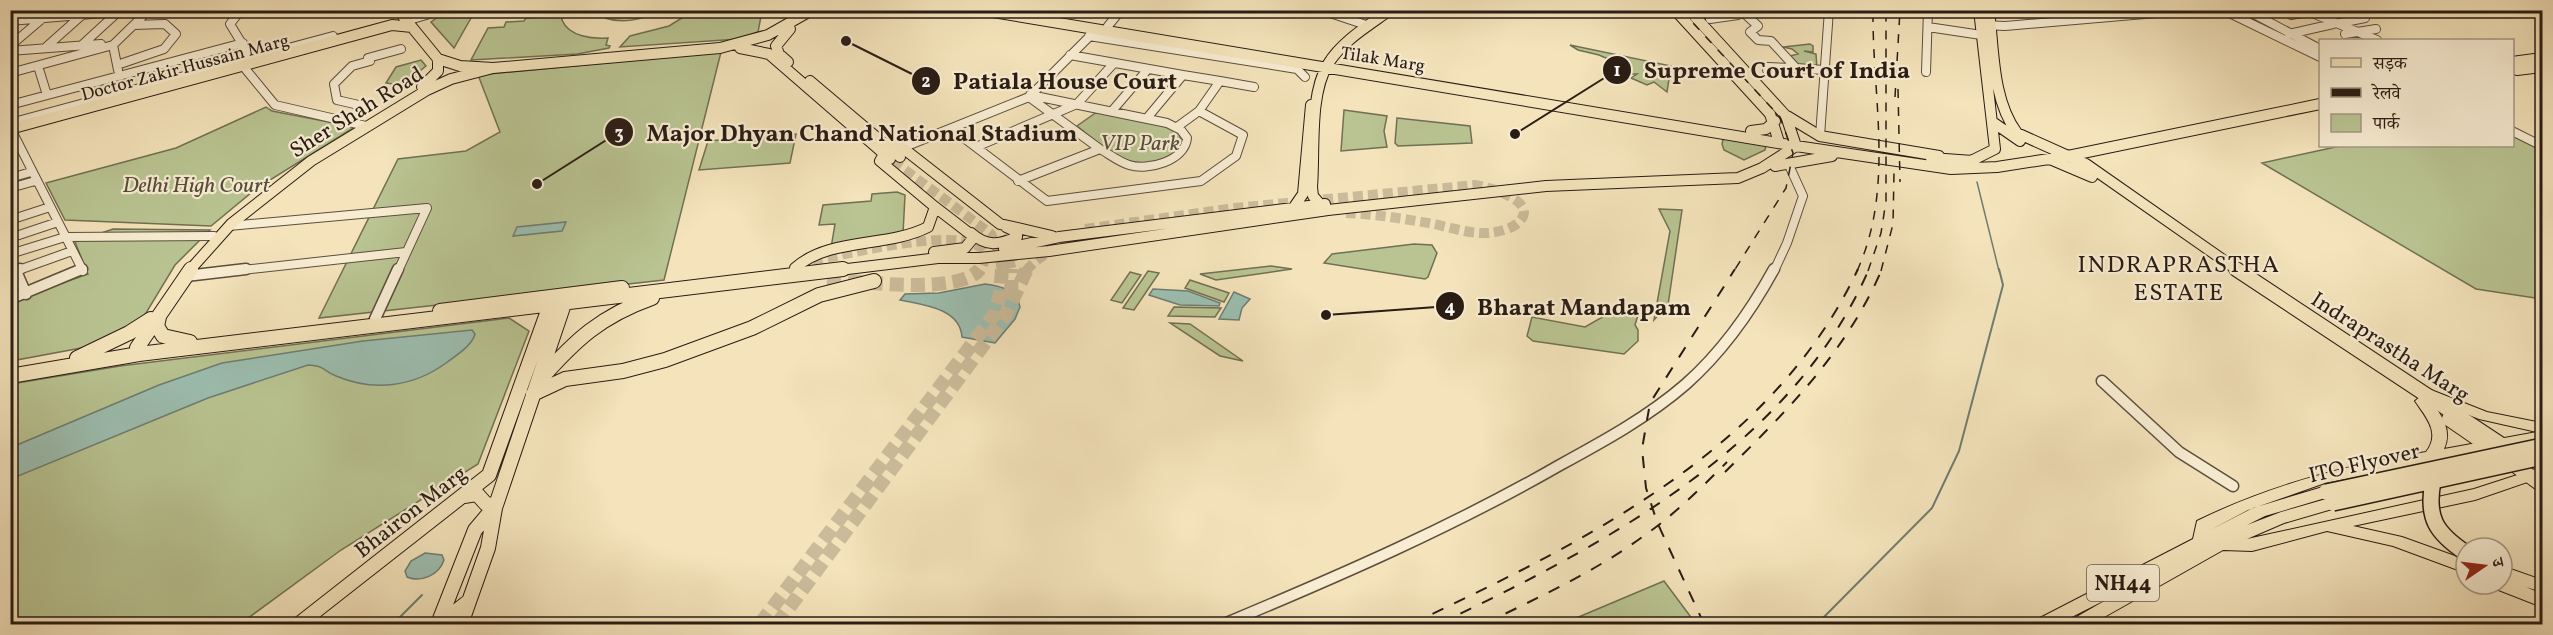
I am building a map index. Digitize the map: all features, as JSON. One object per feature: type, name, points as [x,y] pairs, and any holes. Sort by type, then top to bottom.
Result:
[{"type":"highway","points":[[2422,396],[2484,416],[2542,428]]},
{"type":"highway","points":[[2422,396],[2435,417],[2440,433],[2439,448],[2429,458]]},
{"type":"highway","points":[[2201,541],[2203,525],[2260,497],[2305,484],[2542,436]]},
{"type":"highway","name":"ITO Flyover","points":[[2201,541],[2265,517],[2330,497],[2542,446]]},
{"type":"highway","name":"ITO Flyover","points":[[2330,497],[2433,481],[2542,457]]},
{"type":"highway","points":[[2429,458],[2454,471],[2469,484],[2475,494]]},
{"type":"highway","points":[[2224,544],[2252,545],[2324,525],[2475,494],[2539,476]]},
{"type":"highway","points":[[2433,481],[2428,502],[2431,518],[2444,537],[2454,544]]},
{"type":"highway","name":"ITO Flyover","points":[[2224,544],[2265,517]]},
{"type":"highway","points":[[2324,525],[2360,531],[2396,541],[2454,563]]},
{"type":"highway","name":"NH44","points":[[2044,624],[2201,541]]},
{"type":"highway","name":"NH44","points":[[2079,624],[2175,568],[2224,544]]},
{"type":"highway","points":[[2514,576],[2542,586]]},
{"type":"highway","points":[[2514,589],[2542,601]]},
{"type":"main road","points":[[762,52],[776,47],[812,10]]},
{"type":"main road","name":"Tilak Marg","points":[[981,10],[1093,33],[1214,52],[1324,63]]},
{"type":"main road","name":"Tilak Marg","points":[[1011,10],[1778,139]]},
{"type":"main road","points":[[1294,212],[1303,194],[1309,171],[1324,63],[1390,10]]},
{"type":"main road","points":[[1675,10],[1775,121],[1778,139],[1772,155],[1748,171]]},
{"type":"main road","points":[[1689,10],[1782,112],[1803,128],[1835,140],[1951,164],[1997,167],[2319,96]]},
{"type":"main road","points":[[1979,10],[2010,126],[2064,163],[2097,177]]},
{"type":"main road","points":[[1971,161],[1995,149],[1986,30],[1989,10]]},
{"type":"main road","name":"Doctor Zakir Hussain Marg","points":[[11,128],[251,59],[402,19]]},
{"type":"main road","name":"Doctor Zakir Hussain Marg","points":[[11,128],[244,67],[392,25],[402,19]]},
{"type":"main road","points":[[402,19],[438,59],[460,66],[493,68],[613,52],[730,48],[769,54],[893,152],[1018,236],[987,246],[982,244],[972,233],[935,207],[880,160],[893,152]]},
{"type":"main road","points":[[730,48],[770,36],[798,22]]},
{"type":"main road","points":[[776,47],[779,54],[893,152]]},
{"type":"main road","points":[[2514,63],[2542,58]]},
{"type":"main road","name":"Sher Shah Road","points":[[136,344],[186,276],[229,226],[265,193],[430,81],[438,71],[438,59]]},
{"type":"main road","points":[[2514,70],[2542,67]]},
{"type":"main road","name":"Sher Shah Road","points":[[156,316],[177,279],[214,236],[260,192],[364,126],[427,90],[451,79],[493,68]]},
{"type":"main road","name":"Tilak Marg","points":[[1546,100],[1751,131],[1778,139]]},
{"type":"main road","points":[[1778,139],[1932,170],[1971,161],[2100,149],[2319,104]]},
{"type":"main road","points":[[1766,109],[1782,112]]},
{"type":"main road","points":[[1782,112],[1795,144]]},
{"type":"main road","points":[[1751,131],[1766,129],[1775,121]]},
{"type":"main road","points":[[1994,123],[2011,137],[2054,155]]},
{"type":"main road","points":[[1762,168],[1795,144],[1835,140]]},
{"type":"main road","points":[[2097,177],[2093,159],[2100,149]]},
{"type":"main road","points":[[1239,219],[1546,186],[1723,180],[1748,171],[1788,162],[1846,154]]},
{"type":"main road","name":"Indraprastha Marg","points":[[2054,155],[2085,164],[2097,177],[2539,476]]},
{"type":"main road","points":[[1309,171],[1316,209]]},
{"type":"main road","points":[[795,268],[814,254],[894,240],[919,233],[928,227],[935,207]]},
{"type":"main road","points":[[1316,209],[1346,213]]},
{"type":"main road","points":[[930,252],[992,251],[1064,236],[1294,212]]},
{"type":"main road","points":[[10,376],[139,354],[938,258],[979,258],[1071,249],[1294,212]]},
{"type":"main road","points":[[1000,224],[1064,236],[1074,230],[1085,228]]},
{"type":"main road","points":[[10,368],[77,358],[136,344],[190,342],[965,248],[974,239],[972,233]]},
{"type":"main road","points":[[1064,236],[1071,249]]},
{"type":"main road","points":[[795,268],[813,261]]},
{"type":"main road","points":[[780,277],[827,279]]},
{"type":"main road","points":[[534,390],[565,378],[623,371],[665,360],[752,328],[819,295],[874,281]]},
{"type":"main road","points":[[534,390],[585,330],[617,311],[679,290]]},
{"type":"main road","name":"Bhairon Marg","points":[[439,624],[475,530],[495,506],[534,390],[557,304]]},
{"type":"main road","name":"Bhairon Marg","points":[[300,624],[489,476],[541,331],[557,304]]},
{"type":"main road","points":[[512,310],[533,315],[541,331]]},
{"type":"main road","points":[[77,358],[129,333],[156,316],[157,326],[163,336],[190,342]]},
{"type":"main road","points":[[489,476],[489,479],[495,480],[506,472]]},
{"type":"main road","points":[[461,624],[488,548],[495,506],[486,504],[477,494],[463,496]]},
{"type":"main road","points":[[439,624],[469,601]]},
{"type":"street","points":[[10,21],[139,10]]},
{"type":"street","points":[[10,73],[114,44],[149,10]]},
{"type":"street","points":[[241,10],[230,24],[251,59]]},
{"type":"street","name":"Doctor Zakir Hussain Marg","points":[[402,19],[443,10]]},
{"type":"street","points":[[1108,26],[1121,10]]},
{"type":"street","points":[[1321,10],[1368,26]]},
{"type":"street","points":[[1820,136],[1829,10]]},
{"type":"street","points":[[1926,72],[1928,10]]},
{"type":"street","points":[[2050,10],[2071,21]]},
{"type":"street","points":[[1928,27],[1986,30],[2191,10]]},
{"type":"street","points":[[2223,10],[2319,57]]},
{"type":"street","points":[[2248,12],[2264,10]]},
{"type":"street","points":[[2291,15],[2306,11],[2375,39]]},
{"type":"street","points":[[82,45],[118,12]]},
{"type":"street","points":[[2248,12],[2319,48]]},
{"type":"street","points":[[1739,13],[1758,26],[1749,31],[1758,40],[1771,41],[1796,68]]},
{"type":"street","points":[[1710,19],[1739,13],[1759,13]]},
{"type":"street","points":[[45,48],[82,15]]},
{"type":"street","points":[[10,46],[43,18]]},
{"type":"street","points":[[2276,36],[2365,18]]},
{"type":"street","points":[[117,65],[164,49],[176,34],[165,24],[134,25]]},
{"type":"street","points":[[2345,34],[2376,29]]},
{"type":"street","points":[[893,152],[1030,96],[1093,33]]},
{"type":"street","points":[[10,105],[243,43]]},
{"type":"street","points":[[10,51],[114,44]]},
{"type":"street","points":[[114,44],[120,76]]},
{"type":"street","points":[[363,106],[337,100],[333,88],[340,76],[352,66],[370,61],[368,58],[401,49]]},
{"type":"street","points":[[1214,52],[1297,69],[1305,77]]},
{"type":"street","points":[[1070,56],[1254,87]]},
{"type":"street","points":[[976,147],[1055,116],[1077,104],[1114,63]]},
{"type":"street","points":[[38,66],[47,95]]},
{"type":"street","points":[[244,67],[275,105],[364,126]]},
{"type":"street","points":[[1767,70],[1767,67],[1824,70]]},
{"type":"street","points":[[1112,111],[1148,69]]},
{"type":"street","points":[[1147,118],[1183,75]]},
{"type":"street","points":[[1177,127],[1199,111],[1220,81]]},
{"type":"street","points":[[1030,96],[1147,118],[1177,127],[1185,133],[1186,148],[1178,156],[1160,163],[1129,165],[1100,149],[1030,96]]},
{"type":"street","points":[[952,129],[1018,181],[1049,201],[1201,182],[1236,156],[1243,135],[1199,111]]},
{"type":"street","points":[[10,300],[83,271],[35,181],[11,128]]},
{"type":"street","points":[[2514,132],[2542,146]]},
{"type":"street","points":[[1018,181],[1100,149]]},
{"type":"street","points":[[1224,624],[1523,488],[1637,421],[1701,369],[1762,294],[1779,262],[1803,196],[1788,162]]},
{"type":"street","points":[[10,178],[31,172]]},
{"type":"street","points":[[10,188],[35,181]]},
{"type":"street","points":[[10,220],[50,207]]},
{"type":"street","points":[[229,226],[427,208],[375,319]]},
{"type":"street","points":[[10,237],[58,222]]},
{"type":"street","points":[[10,254],[65,237],[214,236]]},
{"type":"street","points":[[26,294],[13,271],[72,251]]},
{"type":"street","points":[[186,276],[406,252]]},
{"type":"street","points":[[2102,381],[2169,445],[2208,474],[2233,486]]},
{"type":"green space","points":[[601,10],[657,11],[645,17],[625,21],[605,18]]},
{"type":"green space","points":[[457,11],[475,11],[454,48],[431,22],[439,16]]},
{"type":"green space","points":[[693,11],[762,11],[758,32],[739,39],[620,47],[630,36],[669,26]]},
{"type":"green space","points":[[563,15],[562,20],[570,30],[582,36],[608,38],[606,45],[610,46],[609,48],[577,54],[471,60],[488,28],[504,27],[506,22],[524,21],[526,18]]},
{"type":"green space","points":[[1810,44],[1813,46],[1813,52],[1804,51],[1816,54],[1817,68],[1799,66],[1790,56],[1798,54],[1792,49],[1783,47]]},
{"type":"green space","points":[[1570,45],[1671,66],[1667,92],[1654,82],[1647,85],[1631,78],[1637,74],[1619,74],[1622,65]]},
{"type":"green space","points":[[721,52],[664,280],[319,318],[398,159],[466,151],[500,132],[478,75]]},
{"type":"green space","points":[[421,60],[426,66],[415,75],[417,80],[407,86],[386,83],[396,67]]},
{"type":"green space","name":"Delhi High Court","points":[[266,107],[272,111],[355,127],[257,188],[211,226],[65,220],[46,183],[176,148]]},
{"type":"green space","name":"VIP Park","points":[[1101,109],[1166,125],[1179,133],[1183,148],[1169,158],[1154,163],[1141,164],[1114,154],[1077,126]]},
{"type":"green space","points":[[1344,110],[1387,116],[1384,131],[1387,147],[1341,151]]},
{"type":"green space","points":[[1397,118],[1470,126],[1472,143],[1398,146],[1395,143]]},
{"type":"green space","points":[[796,134],[790,163],[699,170],[708,141]]},
{"type":"green space","points":[[2514,134],[2542,149],[2542,299],[2476,289],[2262,163],[2335,147],[2514,147]]},
{"type":"green space","points":[[1724,135],[1766,145],[1765,150],[1744,160],[1724,150],[1722,144]]},
{"type":"green space","points":[[897,192],[905,195],[903,234],[831,248],[835,224],[819,225],[823,205],[871,201],[872,194]]},
{"type":"green space","points":[[1659,209],[1682,210],[1668,305],[1654,320],[1670,231]]},
{"type":"green space","points":[[113,229],[210,230],[175,265],[143,318],[92,346],[11,361],[10,301],[88,274],[75,242]]},
{"type":"green space","points":[[1414,244],[1432,245],[1437,253],[1428,277],[1425,279],[1324,263],[1332,254]]},
{"type":"green space","points":[[1271,266],[1292,269],[1216,280],[1200,274]]},
{"type":"green space","points":[[1148,271],[1159,273],[1134,310],[1123,308]]},
{"type":"green space","points":[[1130,272],[1141,275],[1122,303],[1111,300]]},
{"type":"green space","points":[[1190,280],[1229,293],[1224,302],[1185,288]]},
{"type":"green space","points":[[1174,307],[1221,308],[1215,317],[1168,316]]},
{"type":"green space","points":[[1613,311],[1638,315],[1635,325],[1638,330],[1638,341],[1624,354],[1533,341],[1527,336],[1532,317],[1585,327]]},
{"type":"green space","points":[[509,318],[529,331],[478,464],[341,550],[240,624],[11,624],[11,384],[120,366]]},
{"type":"green space","points":[[1170,323],[1190,324],[1243,361],[1220,356]]},
{"type":"green space","points":[[1664,581],[1696,624],[1562,624]]},
{"type":"shaded area","points":[[566,222],[562,231],[513,236],[517,227]]},
{"type":"shaded area","points":[[985,284],[1002,287],[1012,292],[1020,307],[1015,319],[995,343],[962,337],[960,327],[948,314],[929,306],[900,300],[905,294],[939,293]]},
{"type":"shaded area","points":[[1153,289],[1188,291],[1220,303],[1219,306],[1180,305],[1149,295]]},
{"type":"shaded area","points":[[1234,292],[1250,299],[1242,308],[1239,320],[1219,319]]},
{"type":"shaded area","points":[[472,330],[475,334],[467,347],[433,371],[407,382],[365,384],[336,376],[318,366],[308,365],[208,398],[11,479],[11,449],[17,445],[159,385],[222,363],[363,341]]},
{"type":"shaded area","points":[[425,553],[442,555],[444,560],[442,565],[434,574],[424,578],[407,577],[405,571],[411,561]]},
{"type":"waterway","points":[[1977,182],[1999,271]]},
{"type":"waterway","points":[[1817,624],[1932,508],[1959,451],[2003,285],[1999,269]]},
{"type":"waterway","points":[[393,624],[422,595]]},
{"type":"tunnel","points":[[893,161],[991,234],[999,253],[1002,270]]},
{"type":"tunnel","points":[[1085,229],[1235,208],[1475,185],[1510,196],[1523,208],[1524,214],[1519,222],[1509,228],[1482,233],[1368,214],[1346,213]]},
{"type":"tunnel","points":[[1026,271],[1044,255],[1062,246],[1106,238]]},
{"type":"tunnel","points":[[813,261],[885,246],[949,240],[972,243],[984,253],[980,271]]},
{"type":"tunnel","points":[[1005,244],[1012,271]]},
{"type":"tunnel","points":[[827,279],[931,285],[968,277],[980,269]]},
{"type":"tunnel","points":[[760,624],[994,315],[1000,295],[1002,270]]},
{"type":"tunnel","points":[[1011,294],[1012,271]]},
{"type":"tunnel","points":[[777,624],[1005,316],[1026,271]]},
{"type":"railway","points":[[1681,10],[1780,117],[1793,153],[1786,188],[1734,271]]},
{"type":"railway","points":[[1857,270],[1869,240],[1878,175],[1879,142],[1873,10]]},
{"type":"railway","points":[[1868,271],[1881,233],[1886,201],[1886,10]]},
{"type":"railway","points":[[1895,97],[1900,10]]},
{"type":"railway","points":[[1898,89],[1900,182]]},
{"type":"railway","points":[[1881,271],[1893,224],[1894,172]]},
{"type":"railway","points":[[1649,496],[1642,449],[1650,403],[1735,269]]},
{"type":"railway","points":[[1725,472],[1793,403],[1814,378],[1851,327],[1882,269]]},
{"type":"railway","points":[[1649,496],[1724,440],[1776,390],[1821,333],[1857,270]]},
{"type":"railway","points":[[1652,507],[1687,484],[1743,439],[1793,388],[1835,332],[1868,271]]},
{"type":"railway","points":[[1658,525],[1727,462]]},
{"type":"railway","points":[[1411,624],[1541,560],[1605,524],[1649,496]]},
{"type":"railway","points":[[1649,496],[1652,507]]},
{"type":"railway","points":[[1439,624],[1565,560],[1652,507]]},
{"type":"railway","points":[[1652,507],[1658,525]]},
{"type":"railway","points":[[1484,624],[1606,561],[1658,525]]},
{"type":"railway","points":[[1658,525],[1704,624]]},
{"type":"place","name":"Patiala House Court","points":[[846,41]]},
{"type":"place","name":"Supreme Court of India","points":[[1515,134]]},
{"type":"place","name":"Major Dhyan Chand National Stadium","points":[[537,184]]},
{"type":"place","name":"Bharat Mandapam","points":[[1326,315]]},
{"type":"district","name":"INDRAPRASTHA ESTATE","points":[[2179,278]]}]
